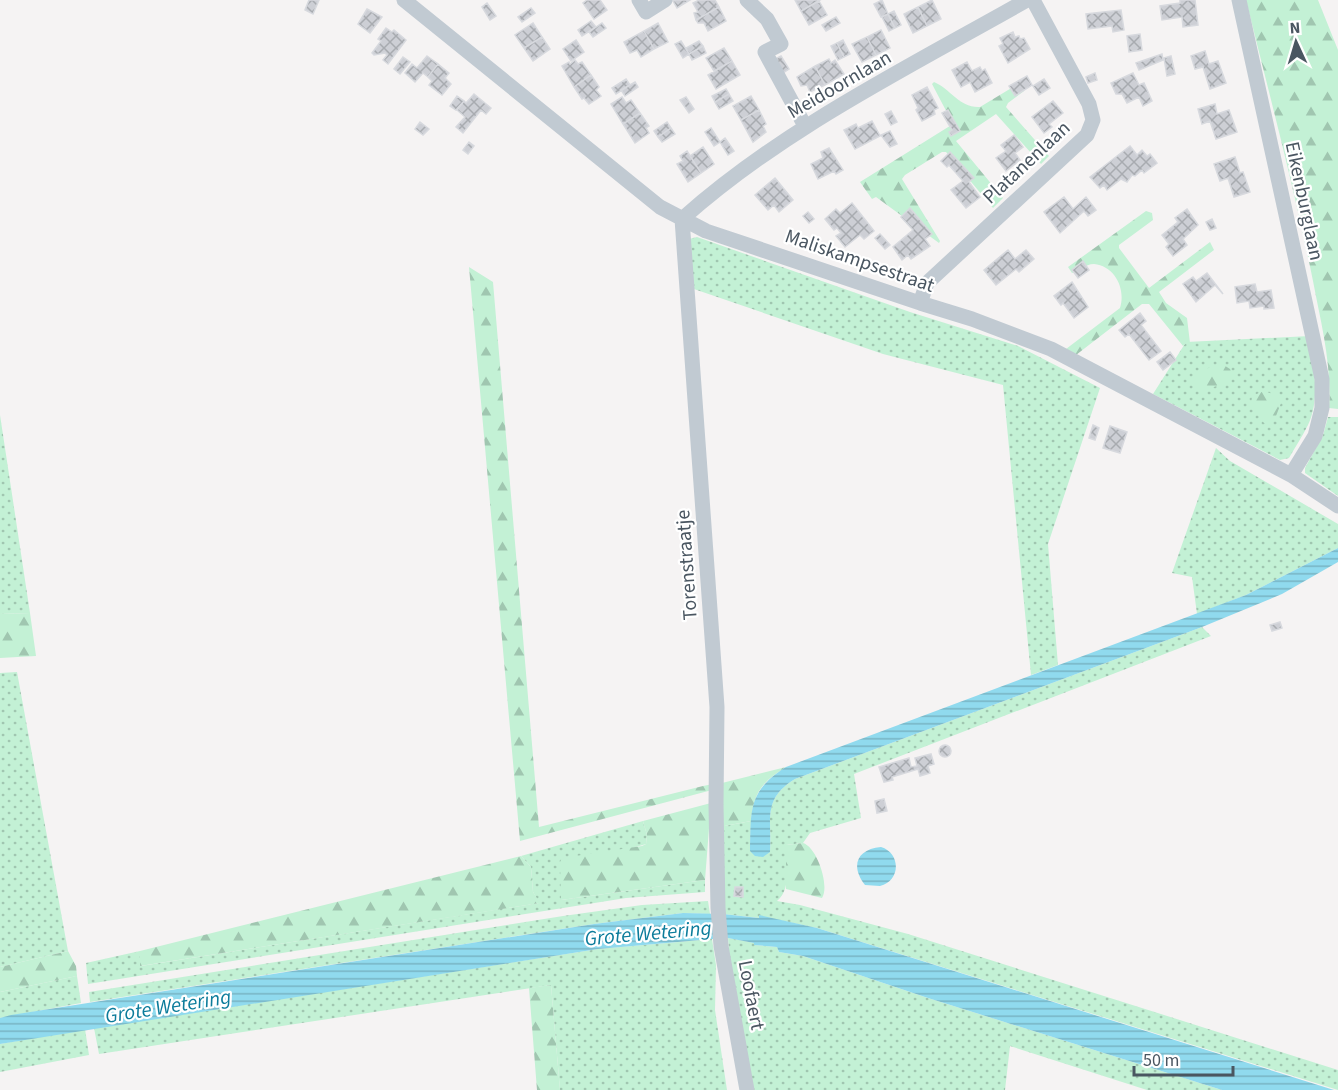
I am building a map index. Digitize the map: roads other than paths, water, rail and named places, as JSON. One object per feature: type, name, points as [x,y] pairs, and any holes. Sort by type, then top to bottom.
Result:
[{"type":"street","points":[[639,0],[646,12],[665,0]]},
{"type":"street","points":[[747,0],[766,19],[781,44],[765,52],[806,126]]},
{"type":"street","name":"Meidoornlaan","points":[[682,219],[705,198],[806,126],[1027,0]]},
{"type":"street","name":"Platanenlaan","points":[[920,303],[927,283],[1087,135],[1093,120],[1089,104],[1033,0]]},
{"type":"street","name":"Eikenburglaan","points":[[1239,0],[1322,379],[1322,408],[1315,436],[1291,475]]},
{"type":"street","name":"Maliskampsestraat","points":[[415,4],[660,207],[682,219],[706,231],[972,319],[1051,349],[1291,475],[1338,506]]},
{"type":"street","name":"Torenstraatje","points":[[682,219],[717,707],[718,908]]},
{"type":"street","name":"Loofaert","points":[[718,908],[721,946],[747,1090]]},
{"type":"water","points":[[1338,548],[1338,562],[1282,594],[1202,627],[795,779],[777,794],[773,802],[770,820],[770,852],[763,857],[755,856],[750,851],[752,813],[758,793],[764,784],[786,767],[1246,595]]},
{"type":"water","points":[[881,847],[892,855],[896,867],[895,873],[892,879],[880,886],[865,885],[858,871],[858,860],[866,851]]},
{"type":"water","name":"Grote Wetering","points":[[683,913],[759,918],[759,915],[817,928],[1334,1090],[1222,1090],[928,998],[803,956],[779,952],[777,947],[754,945],[754,943],[728,938],[598,949],[0,1044],[0,1018],[11,1015],[594,924]]}]
